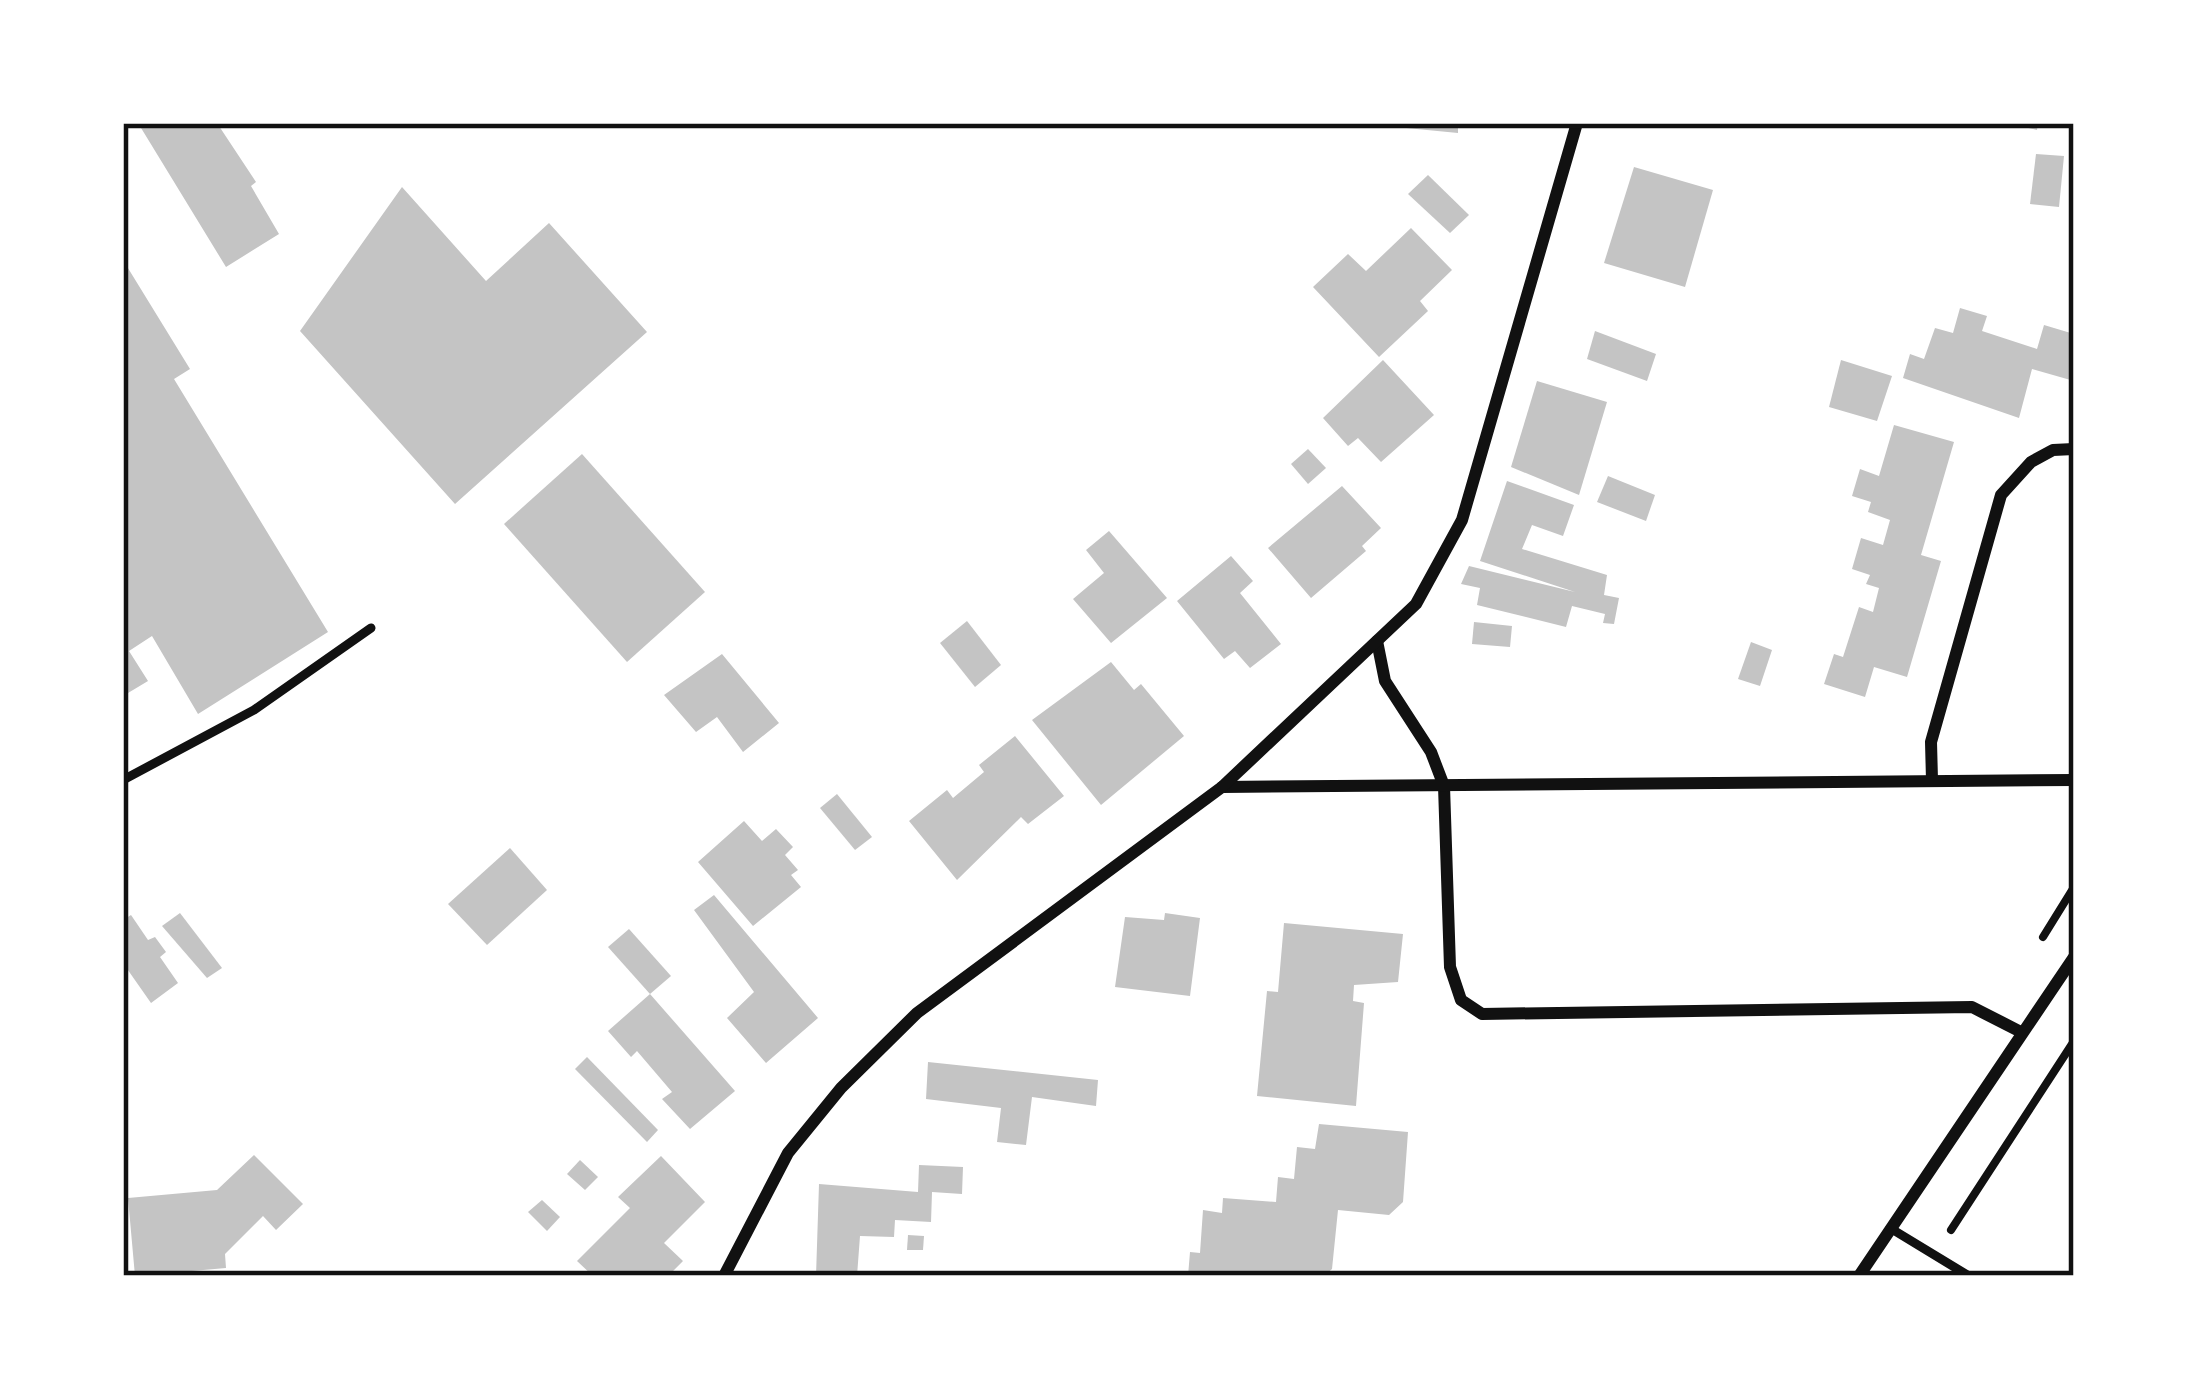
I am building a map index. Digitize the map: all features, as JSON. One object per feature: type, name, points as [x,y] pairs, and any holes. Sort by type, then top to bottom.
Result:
[{"type":"street","points":[[724,1276],[788,1153],[841,1088],[917,1013],[1222,787],[1416,604],[1462,520],[1577,123]]},
{"type":"street","points":[[1932,780],[1930,742],[2001,495],[2031,462],[2053,450],[2074,449]]},
{"type":"street","points":[[1377,641],[1385,681],[1431,752],[1444,786],[1450,967],[1461,1000],[1482,1014],[1972,1006],[2019,1031]]},
{"type":"street","points":[[1222,787],[2074,780]]},
{"type":"street","points":[[1859,1276],[2019,1031],[2074,957]]},
{"type":"lane","points":[[123,780],[254,710],[371,628]]},
{"type":"lane","points":[[1890,1228],[1969,1276]]},
{"type":"path","points":[[1935,1255],[2074,1041]]},
{"type":"building","points":[[138,123],[217,123],[256,182],[251,186],[279,234],[226,267]]},
{"type":"building","points":[[1396,123],[1458,123],[1458,133],[1396,127]]},
{"type":"building","points":[[2006,123],[2038,123],[2037,130]]},
{"type":"building","points":[[2036,154],[2064,156],[2059,207],[2030,204]]},
{"type":"building","points":[[1634,167],[1713,190],[1685,287],[1604,263]]},
{"type":"building","points":[[1428,175],[1469,215],[1450,233],[1408,194]]},
{"type":"building","points":[[402,187],[486,281],[549,223],[647,332],[455,504],[300,331]]},
{"type":"building","points":[[1411,228],[1452,270],[1420,301],[1428,311],[1379,357],[1313,287],[1348,254],[1366,271]]},
{"type":"building","points":[[123,260],[190,369],[174,379],[328,632],[198,714],[152,636],[129,651],[148,681],[123,696]]},
{"type":"building","points":[[1960,308],[1987,316],[1982,331],[2037,349],[2044,325],[2074,334],[2074,381],[2032,369],[2019,418],[1903,378],[1910,354],[1924,359],[1935,328],[1953,333]]},
{"type":"building","points":[[1595,331],[1656,354],[1647,381],[1587,359]]},
{"type":"building","points":[[1383,360],[1434,415],[1381,462],[1358,438],[1348,446],[1323,418]]},
{"type":"building","points":[[1841,360],[1892,376],[1877,421],[1829,407]]},
{"type":"building","points":[[1537,381],[1607,402],[1579,495],[1511,467]]},
{"type":"building","points":[[1894,425],[1954,442],[1921,555],[1941,561],[1907,677],[1874,667],[1865,697],[1824,684],[1834,654],[1843,657],[1859,607],[1873,612],[1879,588],[1866,584],[1870,575],[1852,569],[1861,538],[1883,545],[1890,520],[1868,512],[1871,502],[1852,496],[1860,469],[1879,476]]},
{"type":"building","points":[[1308,449],[1326,468],[1308,484],[1291,464]]},
{"type":"building","points":[[582,454],[705,592],[627,662],[504,524]]},
{"type":"building","points":[[1608,476],[1655,495],[1646,521],[1597,502]]},
{"type":"building","points":[[1507,481],[1574,505],[1563,536],[1532,525],[1522,549],[1607,575],[1604,595],[1619,598],[1614,624],[1603,623],[1605,614],[1572,606],[1566,627],[1477,605],[1480,588],[1461,584],[1469,566],[1575,592],[1480,561]]},
{"type":"building","points":[[1342,486],[1381,528],[1362,546],[1366,551],[1311,598],[1268,548]]},
{"type":"building","points":[[1109,531],[1167,598],[1111,643],[1073,599],[1104,573],[1086,550]]},
{"type":"building","points":[[1231,556],[1253,581],[1240,593],[1281,644],[1250,668],[1235,651],[1224,659],[1177,601]]},
{"type":"building","points":[[967,621],[1001,665],[975,687],[940,643]]},
{"type":"building","points":[[1474,622],[1512,626],[1510,647],[1472,644]]},
{"type":"building","points":[[1751,642],[1772,650],[1760,686],[1738,679]]},
{"type":"building","points":[[722,654],[779,723],[743,752],[717,717],[696,732],[664,695]]},
{"type":"building","points":[[1111,662],[1134,690],[1141,684],[1184,736],[1101,805],[1032,720]]},
{"type":"building","points":[[1015,736],[1064,796],[1028,824],[1021,817],[957,880],[909,821],[947,790],[953,798],[984,772],[979,765]]},
{"type":"building","points":[[837,794],[872,837],[855,850],[820,808]]},
{"type":"building","points":[[744,821],[762,841],[776,829],[793,847],[785,855],[798,870],[791,875],[801,887],[753,926],[698,862]]},
{"type":"building","points":[[510,848],[547,890],[487,945],[448,904]]},
{"type":"building","points":[[714,895],[818,1018],[766,1063],[727,1018],[754,992],[694,910]]},
{"type":"building","points":[[180,913],[222,968],[207,978],[162,926]]},
{"type":"building","points":[[1165,913],[1200,918],[1190,996],[1115,987],[1125,917],[1164,920]]},
{"type":"building","points":[[131,915],[148,940],[155,937],[166,952],[160,957],[178,983],[151,1003],[123,963],[123,920]]},
{"type":"building","points":[[1284,923],[1403,934],[1398,982],[1354,985],[1353,1001],[1364,1003],[1356,1106],[1257,1096],[1267,991],[1278,992]]},
{"type":"building","points":[[629,929],[671,976],[650,994],[608,947]]},
{"type":"building","points":[[650,994],[735,1091],[690,1129],[662,1099],[672,1092],[637,1051],[631,1057],[608,1031]]},
{"type":"building","points":[[587,1057],[658,1130],[647,1142],[575,1069]]},
{"type":"building","points":[[928,1062],[1098,1080],[1096,1106],[1032,1097],[1026,1145],[997,1142],[1001,1108],[926,1099]]},
{"type":"building","points":[[1319,1124],[1408,1132],[1403,1202],[1389,1215],[1338,1210],[1332,1269],[1324,1276],[1188,1276],[1190,1252],[1200,1253],[1203,1210],[1222,1213],[1223,1198],[1276,1202],[1278,1177],[1294,1179],[1297,1147],[1315,1149]]},
{"type":"building","points":[[254,1155],[303,1204],[276,1230],[263,1216],[225,1254],[226,1268],[135,1276],[128,1198],[217,1190]]},
{"type":"building","points":[[661,1156],[705,1202],[664,1243],[683,1261],[668,1276],[593,1276],[577,1261],[630,1208],[618,1197]]},
{"type":"building","points":[[580,1160],[598,1177],[585,1190],[567,1174]]},
{"type":"building","points":[[919,1165],[963,1167],[962,1194],[932,1192],[931,1222],[895,1220],[894,1237],[860,1236],[857,1276],[816,1276],[819,1184],[918,1192]]},
{"type":"building","points":[[542,1200],[560,1217],[547,1231],[528,1212]]},
{"type":"building","points":[[908,1235],[924,1236],[923,1250],[907,1250]]}]
